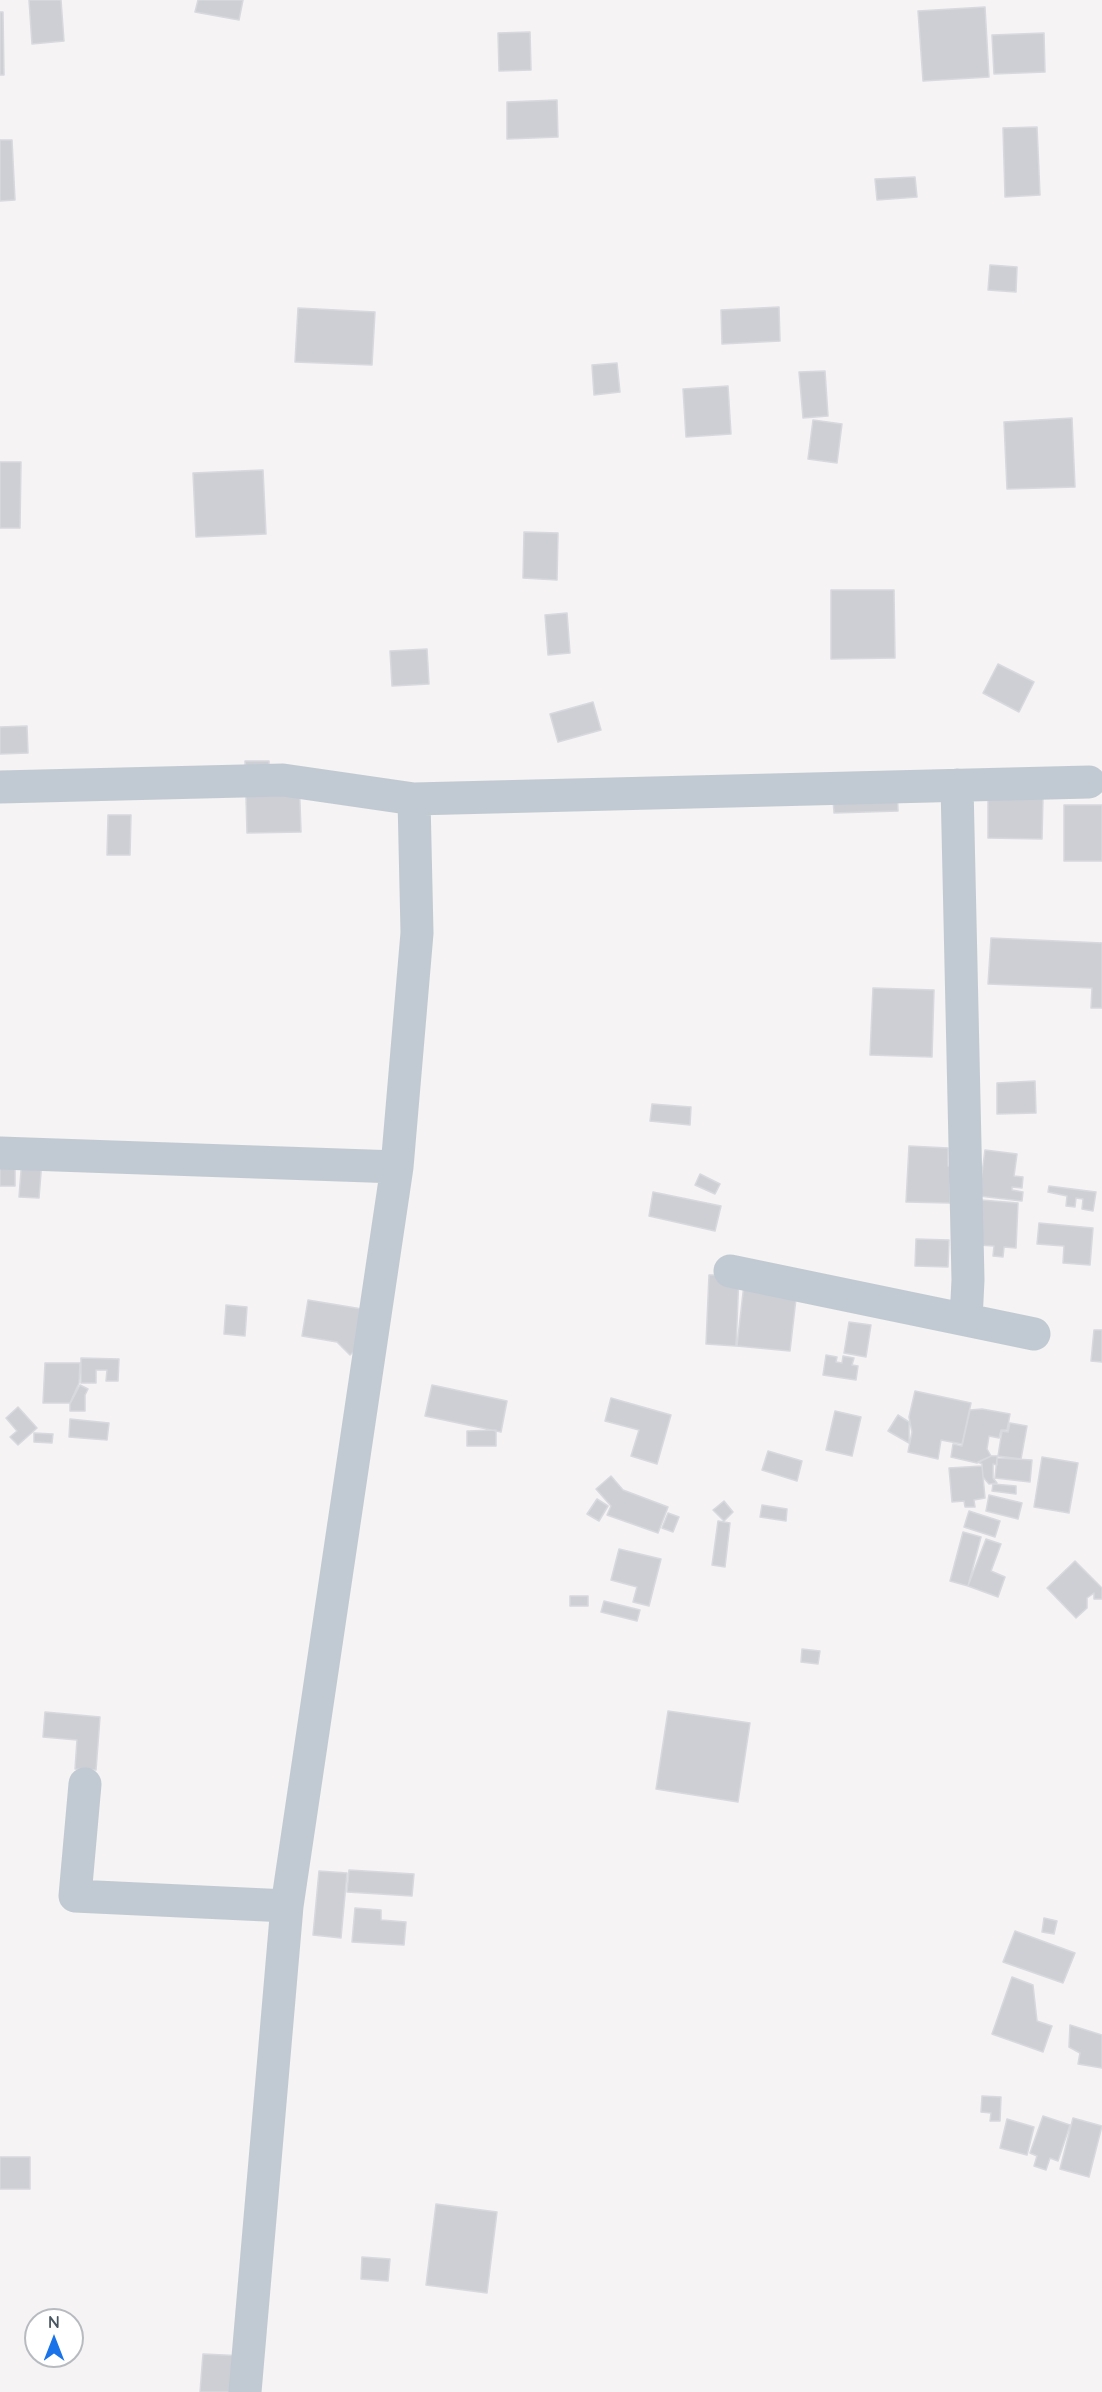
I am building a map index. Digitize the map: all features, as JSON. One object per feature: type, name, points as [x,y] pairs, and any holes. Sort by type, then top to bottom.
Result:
[{"type":"street","points":[[0,788],[283,780],[414,799],[1089,782]]},
{"type":"street","points":[[957,785],[968,1280],[966,1320]]},
{"type":"street","points":[[245,2392],[287,1906],[397,1167],[417,933],[414,799]]},
{"type":"street","points":[[0,1153],[397,1167]]},
{"type":"street","points":[[730,1270],[1034,1334]]},
{"type":"street","points":[[85,1784],[75,1896],[287,1906]]},
{"type":"building","points":[[29,0],[61,0],[64,41],[32,44]]},
{"type":"building","points":[[198,0],[243,0],[239,20],[195,12]]},
{"type":"building","points":[[985,7],[989,77],[923,81],[918,11]]},
{"type":"building","points":[[0,12],[3,12],[4,75],[0,75]]},
{"type":"building","points":[[530,32],[531,70],[499,71],[498,33]]},
{"type":"building","points":[[1044,33],[1045,72],[994,74],[992,35]]},
{"type":"building","points":[[557,100],[558,137],[507,139],[507,102]]},
{"type":"building","points":[[1037,127],[1040,195],[1005,197],[1003,128]]},
{"type":"building","points":[[0,140],[12,140],[15,200],[0,201]]},
{"type":"building","points":[[915,177],[917,197],[877,200],[875,179]]},
{"type":"building","points":[[990,265],[1017,267],[1016,292],[988,290]]},
{"type":"building","points":[[779,307],[780,341],[722,344],[721,310]]},
{"type":"building","points":[[298,308],[375,312],[372,365],[295,362]]},
{"type":"building","points":[[617,363],[620,392],[594,395],[592,365]]},
{"type":"building","points":[[825,371],[828,416],[803,418],[799,372]]},
{"type":"building","points":[[728,386],[731,434],[686,437],[683,389]]},
{"type":"building","points":[[1072,418],[1075,487],[1007,489],[1004,422]]},
{"type":"building","points":[[813,420],[842,424],[837,463],[808,459]]},
{"type":"building","points":[[0,462],[21,462],[20,528],[0,528]]},
{"type":"building","points":[[263,470],[266,534],[196,537],[193,473]]},
{"type":"building","points":[[524,532],[558,533],[557,580],[523,578]]},
{"type":"building","points":[[831,590],[894,590],[895,658],[831,659]]},
{"type":"building","points":[[567,613],[570,653],[548,655],[545,615]]},
{"type":"building","points":[[427,649],[429,684],[392,686],[390,651]]},
{"type":"building","points":[[998,664],[1034,682],[1019,712],[983,693]]},
{"type":"building","points":[[593,702],[601,730],[558,742],[550,714]]},
{"type":"building","points":[[27,726],[28,753],[0,754],[0,727]]},
{"type":"building","points":[[245,761],[269,761],[269,776],[299,775],[301,832],[247,833]]},
{"type":"building","points":[[897,783],[898,811],[834,813],[832,784]]},
{"type":"building","points":[[988,797],[1043,797],[1042,839],[988,838]]},
{"type":"building","points":[[1064,805],[1102,805],[1102,861],[1064,861]]},
{"type":"building","points":[[108,815],[131,815],[130,855],[107,855]]},
{"type":"building","points":[[991,938],[1102,943],[1102,1008],[1091,1008],[1092,988],[988,984]]},
{"type":"building","points":[[873,988],[934,990],[932,1057],[870,1055]]},
{"type":"building","points":[[1035,1081],[1036,1113],[997,1114],[997,1083]]},
{"type":"building","points":[[652,1104],[691,1107],[690,1125],[650,1121]]},
{"type":"building","points":[[909,1146],[948,1148],[948,1166],[957,1166],[950,1184],[950,1203],[906,1202]]},
{"type":"building","points":[[985,1150],[1017,1154],[1014,1176],[1023,1177],[1022,1188],[1012,1187],[1012,1190],[1023,1192],[1022,1201],[979,1196]]},
{"type":"building","points":[[22,1158],[42,1160],[39,1198],[19,1197]]},
{"type":"building","points":[[0,1160],[15,1160],[15,1186],[0,1186]]},
{"type":"building","points":[[700,1174],[720,1184],[715,1194],[695,1185]]},
{"type":"building","points":[[1049,1186],[1096,1192],[1093,1211],[1082,1209],[1083,1199],[1076,1198],[1075,1207],[1066,1206],[1067,1196],[1048,1192]]},
{"type":"building","points":[[653,1192],[721,1206],[715,1231],[649,1216]]},
{"type":"building","points":[[981,1200],[1018,1203],[1016,1248],[1004,1247],[1003,1257],[993,1256],[994,1246],[978,1245]]},
{"type":"building","points":[[1039,1223],[1093,1228],[1090,1265],[1063,1263],[1064,1246],[1037,1244]]},
{"type":"building","points":[[916,1239],[949,1240],[948,1267],[915,1266]]},
{"type":"building","points":[[709,1275],[739,1275],[736,1346],[706,1344]]},
{"type":"building","points":[[744,1284],[797,1290],[790,1351],[737,1346]]},
{"type":"building","points":[[308,1300],[362,1309],[369,1338],[350,1355],[337,1342],[302,1336]]},
{"type":"building","points":[[226,1305],[247,1307],[245,1336],[224,1334]]},
{"type":"building","points":[[849,1322],[871,1325],[866,1357],[844,1353]]},
{"type":"building","points":[[1094,1330],[1102,1330],[1102,1362],[1091,1361]]},
{"type":"building","points":[[826,1355],[837,1357],[836,1362],[842,1363],[843,1356],[854,1358],[852,1365],[858,1366],[856,1380],[823,1375]]},
{"type":"building","points":[[81,1358],[119,1359],[118,1381],[106,1381],[107,1370],[96,1370],[96,1383],[81,1383]]},
{"type":"building","points":[[45,1363],[80,1363],[79,1383],[70,1403],[43,1403]]},
{"type":"building","points":[[80,1385],[88,1389],[85,1395],[85,1411],[70,1411],[70,1404]]},
{"type":"building","points":[[432,1385],[507,1401],[501,1432],[425,1416]]},
{"type":"building","points":[[915,1391],[971,1403],[962,1444],[941,1440],[938,1459],[908,1452],[912,1432],[909,1417]]},
{"type":"building","points":[[611,1398],[671,1415],[657,1464],[631,1456],[639,1430],[605,1421]]},
{"type":"building","points":[[18,1407],[37,1428],[18,1445],[10,1437],[17,1431],[6,1418]]},
{"type":"building","points":[[982,1409],[1010,1414],[1007,1430],[1001,1430],[999,1438],[989,1436],[987,1449],[991,1456],[977,1463],[951,1457],[953,1444],[962,1446],[970,1410]]},
{"type":"building","points":[[835,1411],[861,1417],[852,1456],[826,1450]]},
{"type":"building","points":[[898,1415],[909,1422],[909,1443],[888,1431]]},
{"type":"building","points":[[70,1419],[109,1423],[107,1440],[69,1437]]},
{"type":"building","points":[[1010,1423],[1027,1426],[1021,1459],[998,1456],[1002,1431],[1008,1432]]},
{"type":"building","points":[[496,1430],[496,1446],[467,1446],[467,1431]]},
{"type":"building","points":[[34,1433],[53,1434],[52,1443],[34,1442]]},
{"type":"building","points":[[768,1451],[802,1461],[797,1481],[762,1470]]},
{"type":"building","points":[[991,1456],[997,1456],[997,1465],[993,1464],[993,1478],[997,1483],[989,1484],[983,1477],[982,1464],[978,1462]]},
{"type":"building","points":[[1042,1457],[1078,1463],[1069,1513],[1034,1507]]},
{"type":"building","points":[[997,1458],[1032,1460],[1030,1482],[995,1478]]},
{"type":"building","points":[[982,1466],[985,1498],[974,1500],[975,1507],[965,1507],[964,1501],[952,1502],[949,1468]]},
{"type":"building","points":[[611,1476],[623,1490],[668,1507],[658,1533],[607,1515],[611,1506],[596,1489]]},
{"type":"building","points":[[993,1484],[1016,1486],[1016,1494],[992,1491]]},
{"type":"building","points":[[989,1495],[1022,1503],[1018,1519],[986,1511]]},
{"type":"building","points":[[597,1499],[608,1506],[599,1521],[587,1514]]},
{"type":"building","points":[[724,1501],[733,1512],[724,1521],[713,1510]]},
{"type":"building","points":[[762,1505],[787,1509],[786,1521],[760,1517]]},
{"type":"building","points":[[969,1511],[1000,1521],[995,1537],[964,1527]]},
{"type":"building","points":[[668,1513],[679,1517],[673,1532],[662,1528]]},
{"type":"building","points":[[718,1521],[730,1523],[725,1567],[712,1565]]},
{"type":"building","points":[[963,1532],[981,1537],[968,1586],[950,1581]]},
{"type":"building","points":[[986,1539],[1001,1544],[991,1571],[1005,1577],[998,1597],[968,1586]]},
{"type":"building","points":[[619,1549],[661,1559],[649,1606],[633,1602],[637,1587],[611,1580]]},
{"type":"building","points":[[1075,1561],[1102,1588],[1102,1599],[1094,1599],[1094,1593],[1087,1598],[1087,1608],[1076,1618],[1047,1588]]},
{"type":"building","points":[[570,1596],[588,1596],[588,1606],[570,1606]]},
{"type":"building","points":[[604,1601],[640,1610],[637,1621],[601,1612]]},
{"type":"building","points":[[802,1649],[820,1651],[818,1664],[801,1662]]},
{"type":"building","points":[[668,1711],[750,1723],[738,1802],[656,1789]]},
{"type":"building","points":[[45,1712],[100,1717],[96,1770],[75,1769],[77,1740],[43,1737]]},
{"type":"building","points":[[349,1870],[414,1874],[412,1896],[347,1892]]},
{"type":"building","points":[[319,1871],[347,1873],[341,1938],[313,1935]]},
{"type":"building","points":[[355,1908],[381,1910],[381,1920],[406,1922],[404,1945],[352,1942]]},
{"type":"building","points":[[1044,1918],[1057,1921],[1054,1934],[1042,1932]]},
{"type":"building","points":[[1015,1931],[1075,1953],[1063,1983],[1003,1962]]},
{"type":"building","points":[[1012,1977],[1033,1985],[1037,2021],[1052,2026],[1043,2052],[992,2034]]},
{"type":"building","points":[[1070,2025],[1102,2035],[1102,2068],[1078,2064],[1080,2053],[1069,2047]]},
{"type":"building","points":[[982,2096],[1001,2097],[1000,2121],[990,2121],[991,2113],[981,2112]]},
{"type":"building","points":[[1043,2116],[1070,2125],[1058,2161],[1050,2158],[1046,2170],[1034,2166],[1037,2156],[1030,2153]]},
{"type":"building","points":[[1073,2118],[1102,2126],[1089,2177],[1060,2169]]},
{"type":"building","points":[[1007,2119],[1034,2127],[1027,2155],[1000,2148]]},
{"type":"building","points":[[0,2157],[30,2157],[30,2189],[0,2189]]},
{"type":"building","points":[[436,2204],[497,2212],[487,2293],[426,2285]]},
{"type":"building","points":[[362,2257],[390,2259],[388,2281],[361,2279]]},
{"type":"building","points":[[203,2354],[245,2356],[242,2392],[200,2392]]}]
